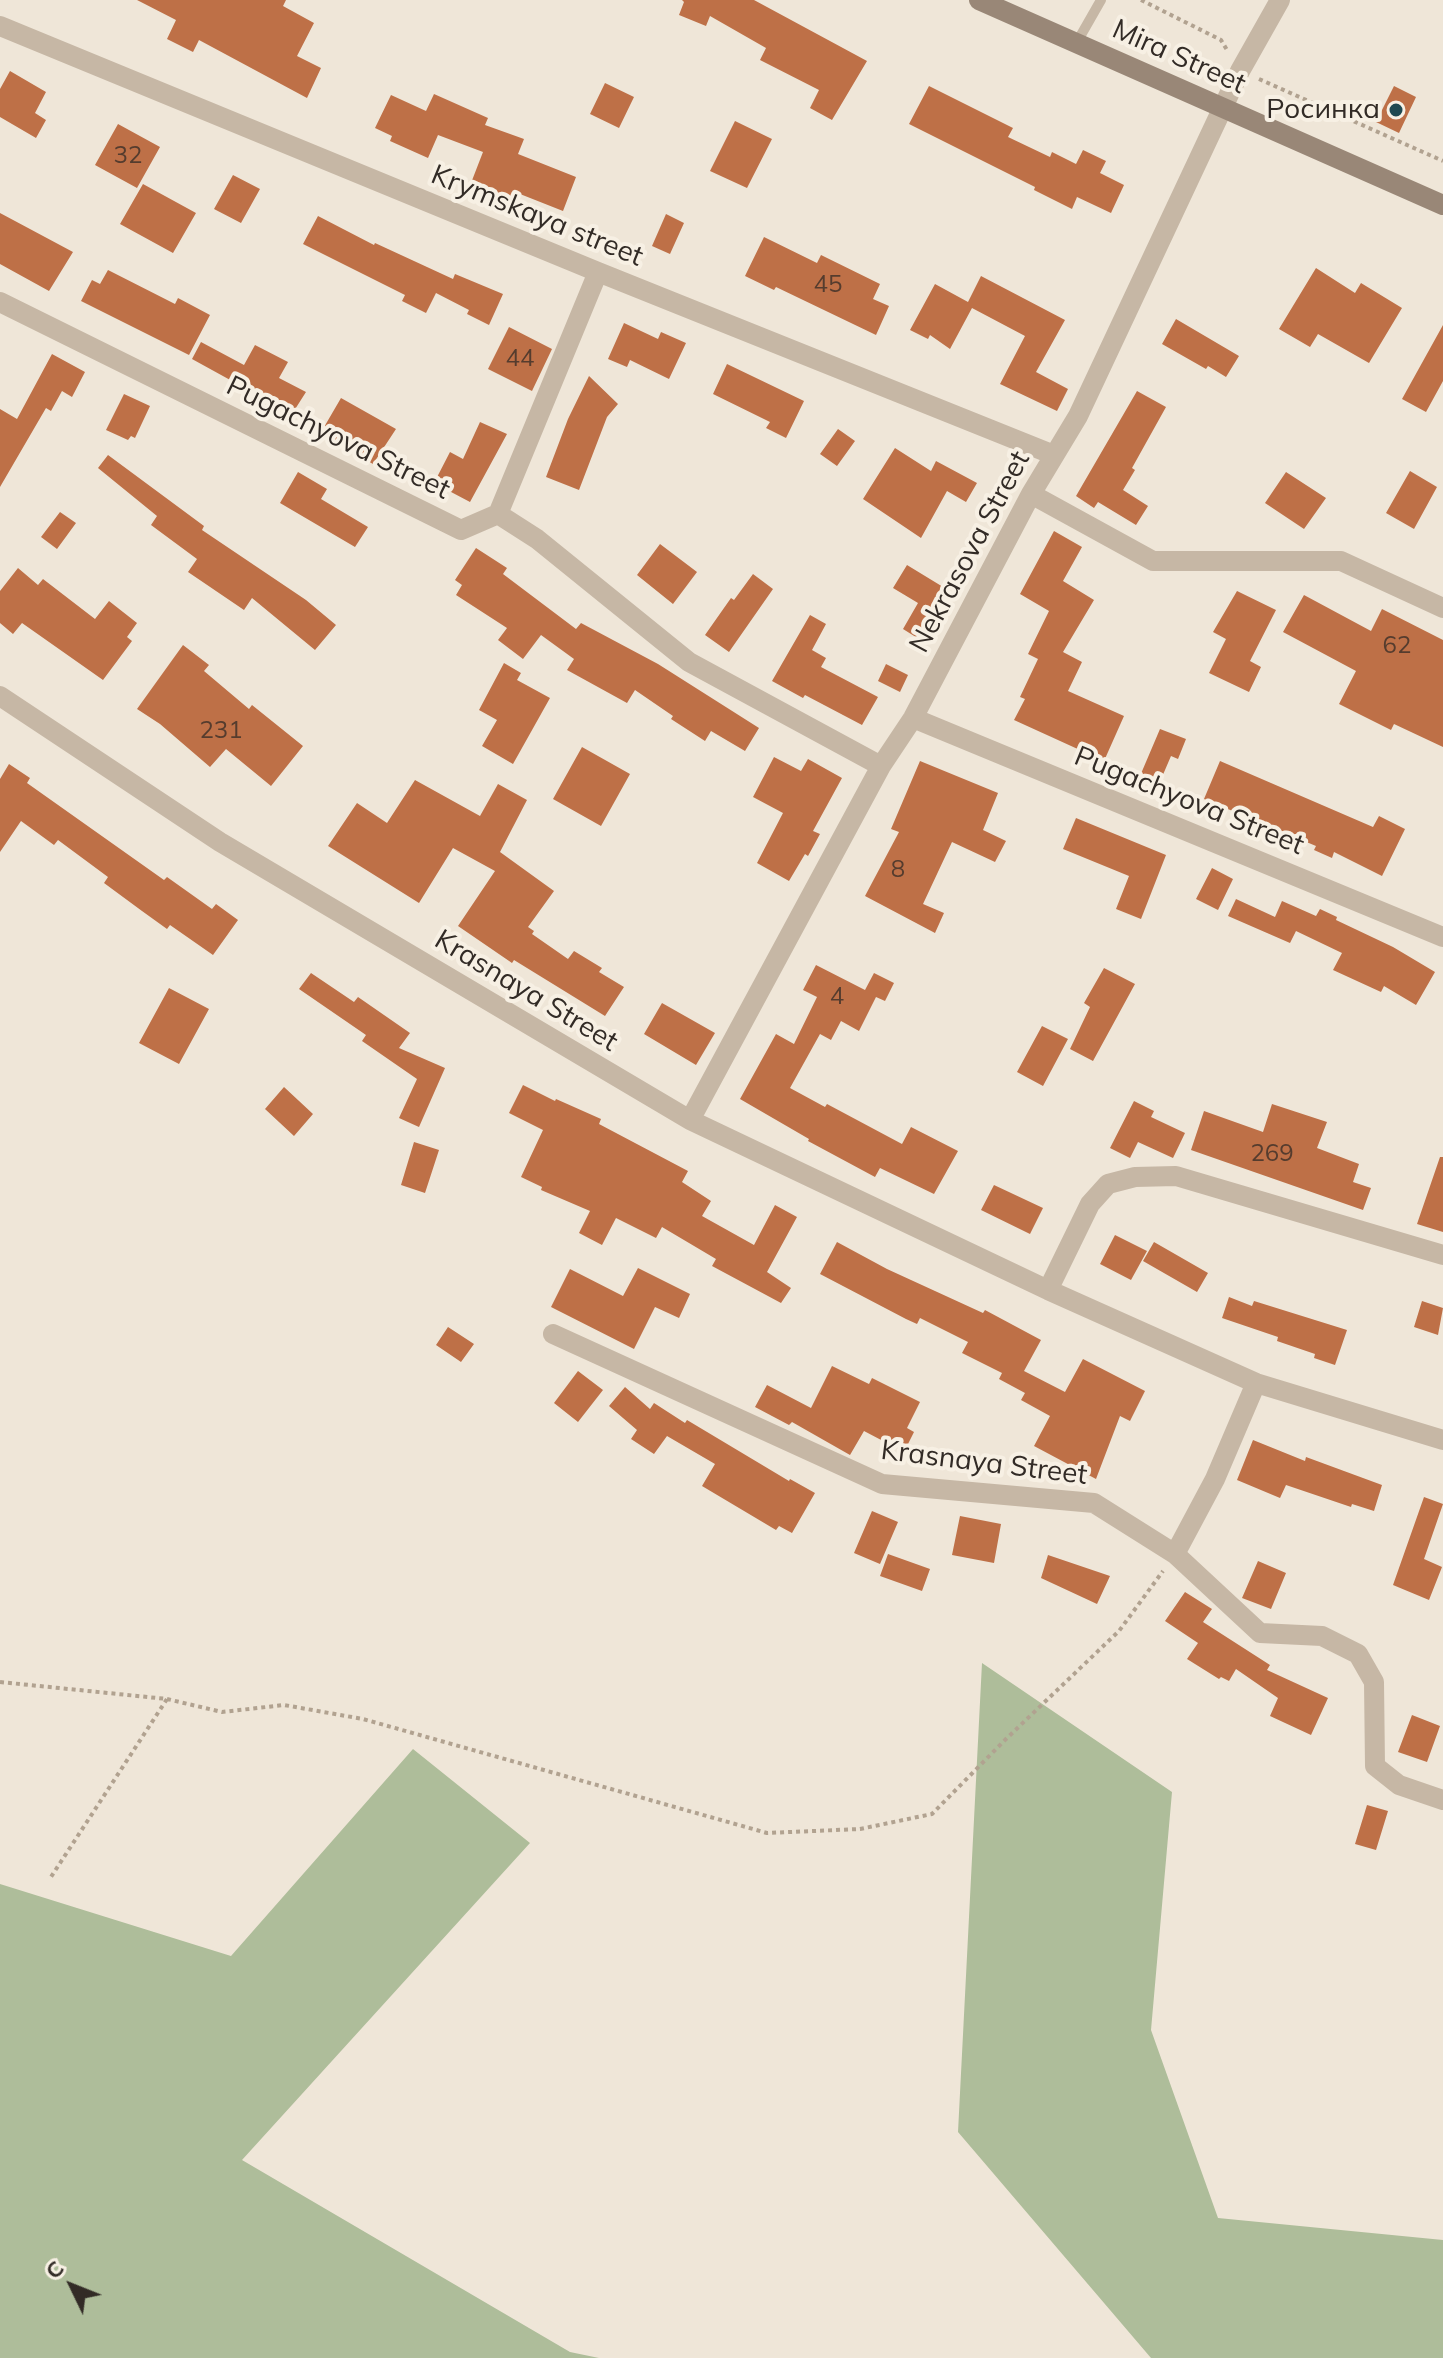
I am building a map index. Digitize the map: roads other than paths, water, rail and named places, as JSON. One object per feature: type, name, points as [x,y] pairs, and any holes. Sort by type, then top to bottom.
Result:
[{"type":"street","name":"Mira Street","points":[[979,0],[1443,205]]},
{"type":"street","name":"Nekrasova Street","points":[[690,1120],[881,766],[913,718],[1031,494],[1078,416],[1240,71],[1280,0]]},
{"type":"street","name":"Krymskaya street","points":[[0,26],[598,272],[1054,455]]},
{"type":"street","points":[[598,272],[498,514],[537,539],[689,662],[881,766]]},
{"type":"street","name":"Pugachyova Street","points":[[0,302],[461,530],[498,514]]},
{"type":"street","points":[[1031,494],[1153,561],[1341,561],[1443,608]]},
{"type":"street","name":"Krasnaya Street","points":[[0,696],[220,842],[690,1120],[1048,1290],[1256,1383],[1443,1440]]},
{"type":"street","name":"Pugachyova Street","points":[[913,718],[1443,937]]},
{"type":"street","points":[[1048,1290],[1090,1204],[1108,1184],[1135,1177],[1176,1176],[1443,1255]]},
{"type":"street","name":"Krasnaya Street","points":[[553,1334],[882,1484],[1094,1503],[1175,1554],[1260,1633],[1322,1636],[1358,1654],[1374,1682],[1375,1766],[1399,1785],[1443,1800]]},
{"type":"street","points":[[1175,1554],[1215,1479],[1256,1383]]},
{"type":"lane","points":[[1077,42],[1101,0]]},
{"type":"place","name":"Росинка","points":[[1396,110]]}]
